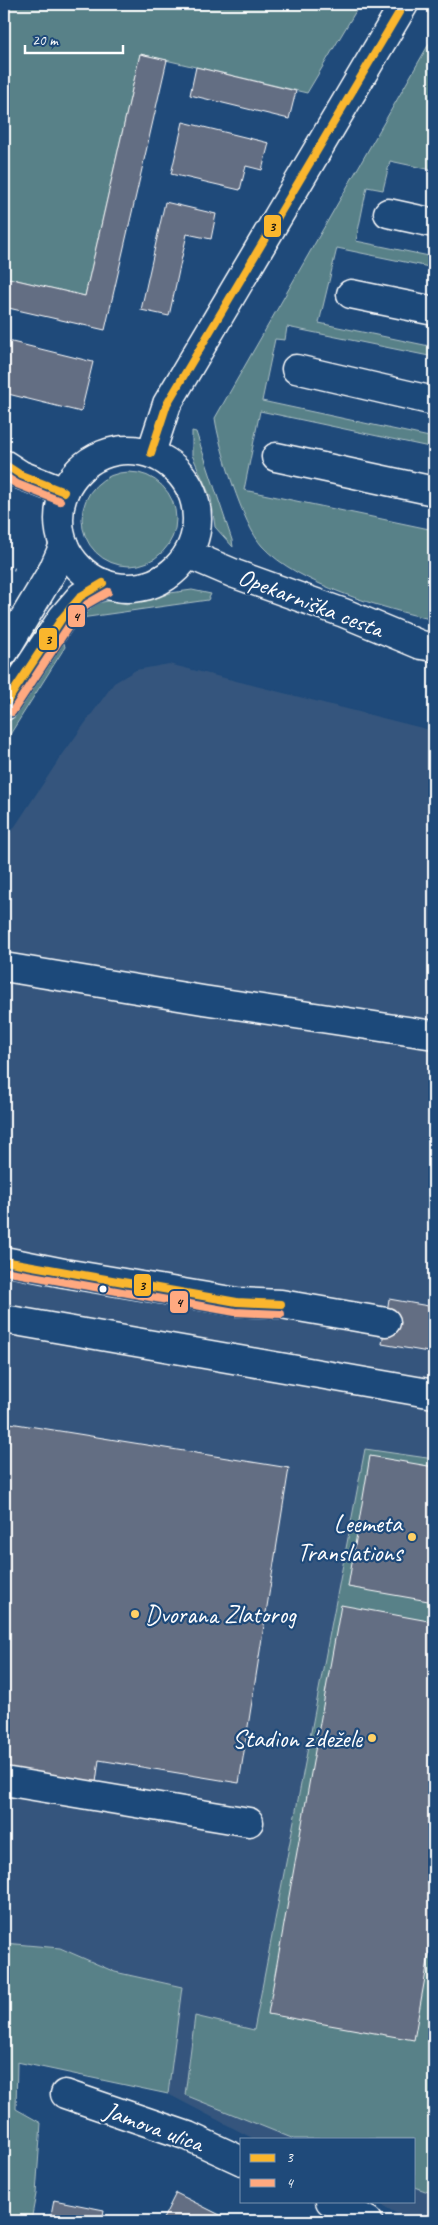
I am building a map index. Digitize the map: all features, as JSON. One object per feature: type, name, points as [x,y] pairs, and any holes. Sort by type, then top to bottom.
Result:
[{"type":"street","points":[[151,453],[167,404],[404,4]]},
{"type":"street","points":[[388,213],[434,223]]},
{"type":"street","points":[[351,294],[434,311]]},
{"type":"street","points":[[296,369],[434,401]]},
{"type":"street","points":[[125,449],[151,453],[162,458],[181,473],[194,494],[197,506],[197,531],[188,554],[180,565],[158,582],[130,588],[103,583],[84,572],[69,555],[64,545],[59,519],[60,505],[64,492],[79,470],[100,455],[125,449]]},
{"type":"street","points":[[276,458],[434,491]]},
{"type":"street","points":[[4,464],[21,475],[64,492]]},
{"type":"street","points":[[4,652],[53,570],[64,545]]},
{"type":"street","name":"Opekarniška cesta","points":[[188,554],[235,574],[344,612],[421,645],[434,647]]},
{"type":"street","points":[[4,706],[62,618],[81,596],[103,583]]},
{"type":"street","points":[[4,967],[203,1000],[434,1035]]},
{"type":"street","points":[[4,1261],[237,1302],[281,1304],[386,1322]]},
{"type":"street","points":[[4,1319],[434,1394]]},
{"type":"street","points":[[4,1781],[249,1822]]},
{"type":"street","name":"Jamova ulica","points":[[65,2094],[188,2136],[240,2160]]},
{"type":"shaded area","points":[[169,664],[434,731],[434,2221],[409,2221],[377,2202],[416,2202],[416,2138],[252,2138],[168,2094],[182,1987],[115,1972],[60,1948],[4,1943],[4,843],[58,761],[114,683],[136,670]]},
{"type":"green space","points":[[4,4],[360,4],[307,93],[140,54],[85,296],[4,277]]},
{"type":"green space","points":[[434,35],[434,164],[432,170],[390,161],[383,190],[367,187],[356,241],[434,257],[434,268],[337,248],[319,323],[434,347],[434,357],[287,327],[285,340],[275,339],[262,401],[434,438],[434,448],[260,411],[244,490],[434,530],[434,620],[367,602],[342,593],[297,572],[278,560],[262,546],[247,521],[233,485],[221,447],[215,418]]},
{"type":"green space","points":[[192,431],[196,432],[233,547],[215,527],[211,498],[192,455]]},
{"type":"green space","points":[[129,472],[147,476],[162,486],[172,501],[176,519],[172,537],[162,552],[147,562],[129,566],[111,562],[96,552],[86,537],[82,519],[86,501],[96,486],[111,476]]},
{"type":"green space","points":[[192,590],[211,594],[208,600],[81,618],[78,613],[91,604],[108,601],[128,604],[152,600],[170,593]]},
{"type":"green space","points":[[36,623],[43,627],[4,686],[4,676]]},
{"type":"green space","points":[[58,639],[63,639],[65,647],[4,744],[4,728]]},
{"type":"green space","name":"Stadion z'dežele","points":[[365,1449],[434,1459],[434,2194],[416,2188],[416,2138],[292,2138],[185,2095],[195,2016],[254,2030]]},
{"type":"green space","points":[[4,1943],[60,1948],[115,1972],[182,1987],[168,2094],[17,2062],[16,2109],[41,2123],[36,2194],[31,2221],[4,2221]]},
{"type":"building","points":[[140,54],[167,60],[105,330],[4,307],[4,277],[85,296]]},
{"type":"building","points":[[196,67],[296,91],[289,119],[190,95]]},
{"type":"building","points":[[183,122],[269,143],[262,170],[246,166],[240,190],[171,174]]},
{"type":"building","points":[[165,202],[216,214],[211,239],[187,234],[169,316],[141,310]]},
{"type":"building","points":[[4,340],[93,362],[81,412],[4,393]]},
{"type":"building","points":[[389,1299],[434,1307],[434,1353],[382,1344]]},
{"type":"building","name":"Dvorana Zlatorog","points":[[4,1422],[289,1468],[239,1783],[99,1760],[95,1790],[4,1775]]},
{"type":"building","points":[[370,1456],[434,1467],[434,1602],[348,1587]]},
{"type":"building","points":[[341,1605],[434,1622],[434,1927],[414,2040],[268,2014]]},
{"type":"building","points":[[434,2164],[434,2190],[430,2190]]},
{"type":"building","points":[[176,2193],[222,2216],[219,2221],[162,2221]]},
{"type":"building","points":[[54,2200],[104,2210],[102,2221],[50,2221]]},
{"type":"transit line","name":"3","points":[[151,453],[167,404],[404,4]]},
{"type":"transit line","name":"3","points":[[4,464],[21,475],[64,492]]},
{"type":"transit line","name":"4","points":[[4,476],[17,484],[60,501]]},
{"type":"transit line","name":"3","points":[[4,706],[62,618],[81,596],[103,583]]},
{"type":"transit line","name":"4","points":[[12,712],[70,624],[87,604],[108,592]]},
{"type":"transit line","name":"3","points":[[4,1261],[237,1302],[281,1304]]},
{"type":"transit line","name":"4","points":[[4,1271],[235,1312],[281,1314]]},
{"type":"place","name":"Leemeta Translations","points":[[412,1537]]},
{"type":"place","name":"Dvorana Zlatorog","points":[[135,1614]]},
{"type":"place","name":"Stadion z'dežele","points":[[372,1738]]}]
